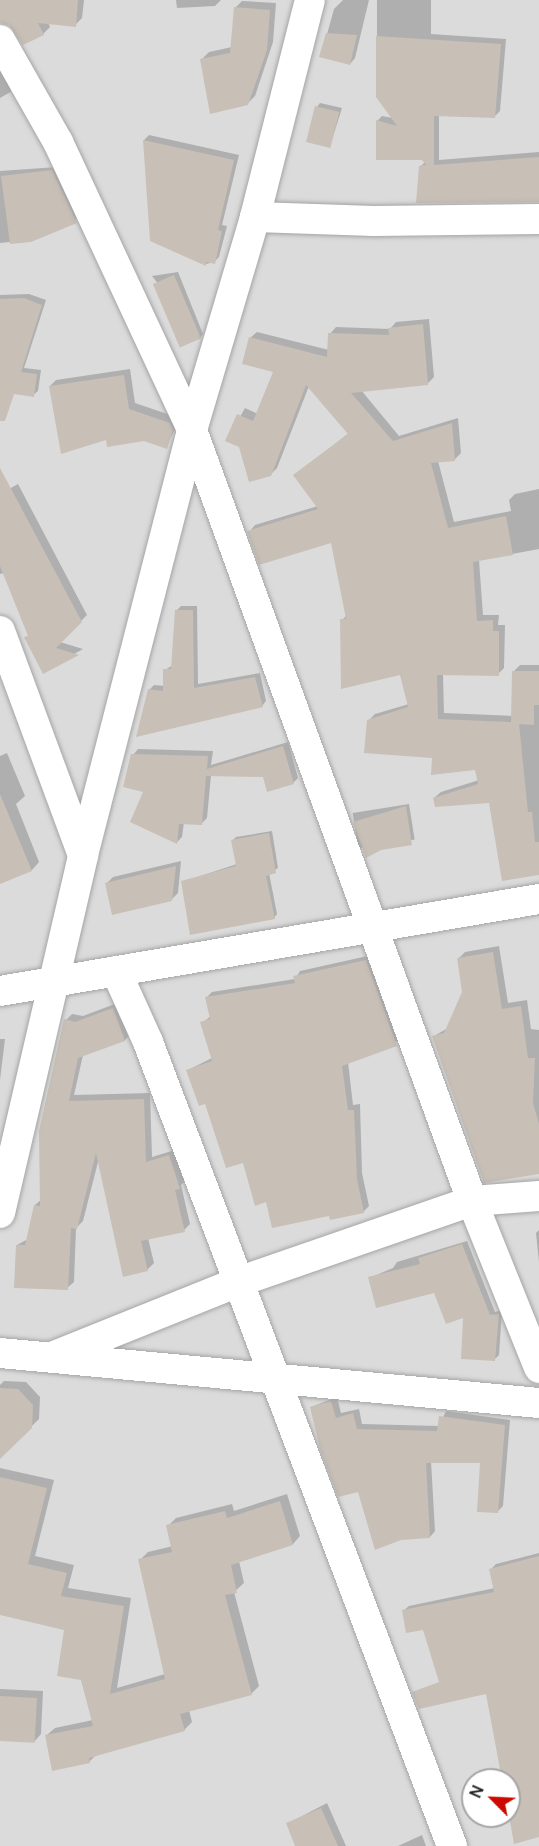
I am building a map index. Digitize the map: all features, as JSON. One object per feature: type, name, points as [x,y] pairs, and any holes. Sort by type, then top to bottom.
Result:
[{"type":"street","points":[[0,1213],[83,855],[192,430],[255,217],[310,0]]},
{"type":"street","points":[[0,40],[58,142],[192,430],[376,928],[472,1201],[539,1368]]},
{"type":"street","points":[[255,217],[374,221],[539,219]]},
{"type":"street","points":[[0,631],[83,855]]},
{"type":"street","points":[[0,991],[539,899]]},
{"type":"street","points":[[116,971],[148,1042],[452,1846]]},
{"type":"street","points":[[49,1358],[238,1282],[472,1201],[539,1196]]},
{"type":"street","points":[[0,1353],[277,1381],[539,1403]]},
{"type":"shaded area","points":[[0,0],[539,0],[539,1846],[0,1846]]},
{"type":"building","points":[[0,0],[78,0],[76,27],[38,23],[44,35],[23,45],[9,25],[0,23]]},
{"type":"building","points":[[234,7],[270,10],[267,50],[248,105],[210,114],[200,59],[230,53]]},
{"type":"building","points":[[326,33],[357,35],[350,65],[319,57]]},
{"type":"building","points":[[376,36],[501,44],[495,118],[434,116],[434,165],[539,157],[539,202],[416,203],[419,166],[426,165],[422,160],[376,160],[376,120],[397,126],[376,97]]},
{"type":"building","points":[[315,106],[339,112],[330,148],[306,142]]},
{"type":"building","points":[[143,140],[234,160],[218,230],[222,231],[215,264],[206,262],[206,266],[150,241]]},
{"type":"building","points":[[52,170],[77,223],[31,242],[10,244],[1,176]]},
{"type":"building","points":[[174,275],[201,339],[180,348],[153,284]]},
{"type":"building","points":[[24,298],[42,305],[21,372],[37,374],[34,397],[14,394],[5,421],[0,421],[0,299]]},
{"type":"building","points":[[423,324],[428,385],[351,393],[393,441],[452,423],[455,461],[431,463],[448,528],[506,516],[513,555],[473,562],[477,621],[493,620],[493,631],[499,631],[499,676],[437,675],[438,719],[511,722],[512,671],[539,671],[539,705],[534,705],[534,725],[519,724],[528,812],[532,812],[535,842],[539,842],[539,875],[502,881],[489,803],[435,807],[433,798],[478,784],[475,770],[431,775],[432,758],[364,753],[367,720],[408,707],[400,675],[341,689],[340,619],[346,619],[331,543],[259,565],[247,531],[318,509],[293,475],[348,434],[306,385],[271,476],[249,482],[239,447],[225,441],[237,414],[253,421],[273,372],[242,364],[249,337],[327,357],[328,333],[389,335],[388,328]]},
{"type":"building","points":[[124,375],[129,409],[170,423],[173,430],[167,449],[144,441],[107,447],[106,440],[61,454],[49,386]]},
{"type":"building","points":[[0,468],[82,622],[56,648],[79,655],[43,674],[24,637],[28,636],[0,566]]},
{"type":"building","points":[[175,610],[193,610],[194,688],[255,677],[263,707],[136,737],[148,689],[163,691],[163,669],[171,669]]},
{"type":"building","points":[[283,746],[294,784],[267,792],[263,777],[206,776],[202,825],[179,824],[177,844],[130,822],[143,792],[123,787],[131,754],[208,756],[207,769]]},
{"type":"building","points":[[0,794],[32,871],[0,884]]},
{"type":"building","points":[[406,806],[412,845],[381,850],[366,858],[353,822]]},
{"type":"building","points":[[269,833],[276,873],[266,876],[275,919],[190,935],[181,881],[236,866],[231,840]]},
{"type":"building","points":[[176,866],[172,901],[112,915],[105,883]]},
{"type":"building","points":[[493,952],[502,1009],[521,1006],[528,1058],[535,1058],[533,1103],[539,1124],[539,1174],[484,1183],[432,1036],[444,1033],[462,992],[457,958]]},
{"type":"building","points":[[366,960],[397,1046],[342,1066],[348,1110],[354,1110],[357,1179],[364,1213],[330,1220],[329,1216],[272,1228],[266,1202],[255,1206],[243,1163],[226,1168],[205,1104],[199,1106],[186,1070],[212,1061],[200,1022],[210,1019],[205,997],[295,983],[293,976]]},
{"type":"building","points":[[113,1008],[125,1041],[78,1058],[69,1101],[144,1099],[146,1162],[169,1155],[180,1189],[175,1190],[185,1232],[141,1241],[148,1271],[123,1277],[96,1153],[77,1229],[71,1228],[68,1290],[14,1288],[16,1245],[25,1245],[34,1205],[40,1206],[39,1131],[64,1019],[75,1022]]},
{"type":"building","points":[[462,1244],[490,1315],[499,1314],[495,1361],[461,1359],[463,1318],[446,1324],[434,1293],[376,1308],[368,1277],[420,1264],[418,1258]]},
{"type":"building","points":[[0,1388],[18,1389],[33,1405],[32,1428],[0,1459]]},
{"type":"building","points":[[331,1401],[336,1418],[353,1413],[357,1429],[437,1431],[439,1416],[505,1425],[498,1513],[477,1512],[480,1463],[426,1463],[430,1538],[401,1540],[375,1550],[358,1492],[338,1497],[320,1449],[310,1407]]},
{"type":"building","points":[[0,1477],[47,1488],[28,1564],[67,1573],[61,1596],[124,1606],[110,1694],[165,1679],[138,1559],[172,1552],[166,1525],[225,1511],[227,1518],[280,1501],[293,1545],[231,1565],[237,1593],[225,1595],[252,1695],[180,1714],[185,1731],[89,1758],[90,1763],[52,1771],[45,1735],[93,1726],[81,1680],[57,1676],[64,1630],[0,1615]]},
{"type":"building","points":[[539,1556],[539,1837],[514,1844],[511,1828],[521,1828],[521,1768],[500,1768],[486,1694],[419,1709],[412,1692],[439,1682],[423,1630],[406,1633],[402,1610],[494,1592],[489,1569]]},
{"type":"building","points":[[0,1696],[37,1698],[35,1743],[0,1741]]},
{"type":"building","points":[[321,1808],[338,1846],[295,1846],[286,1823]]}]
